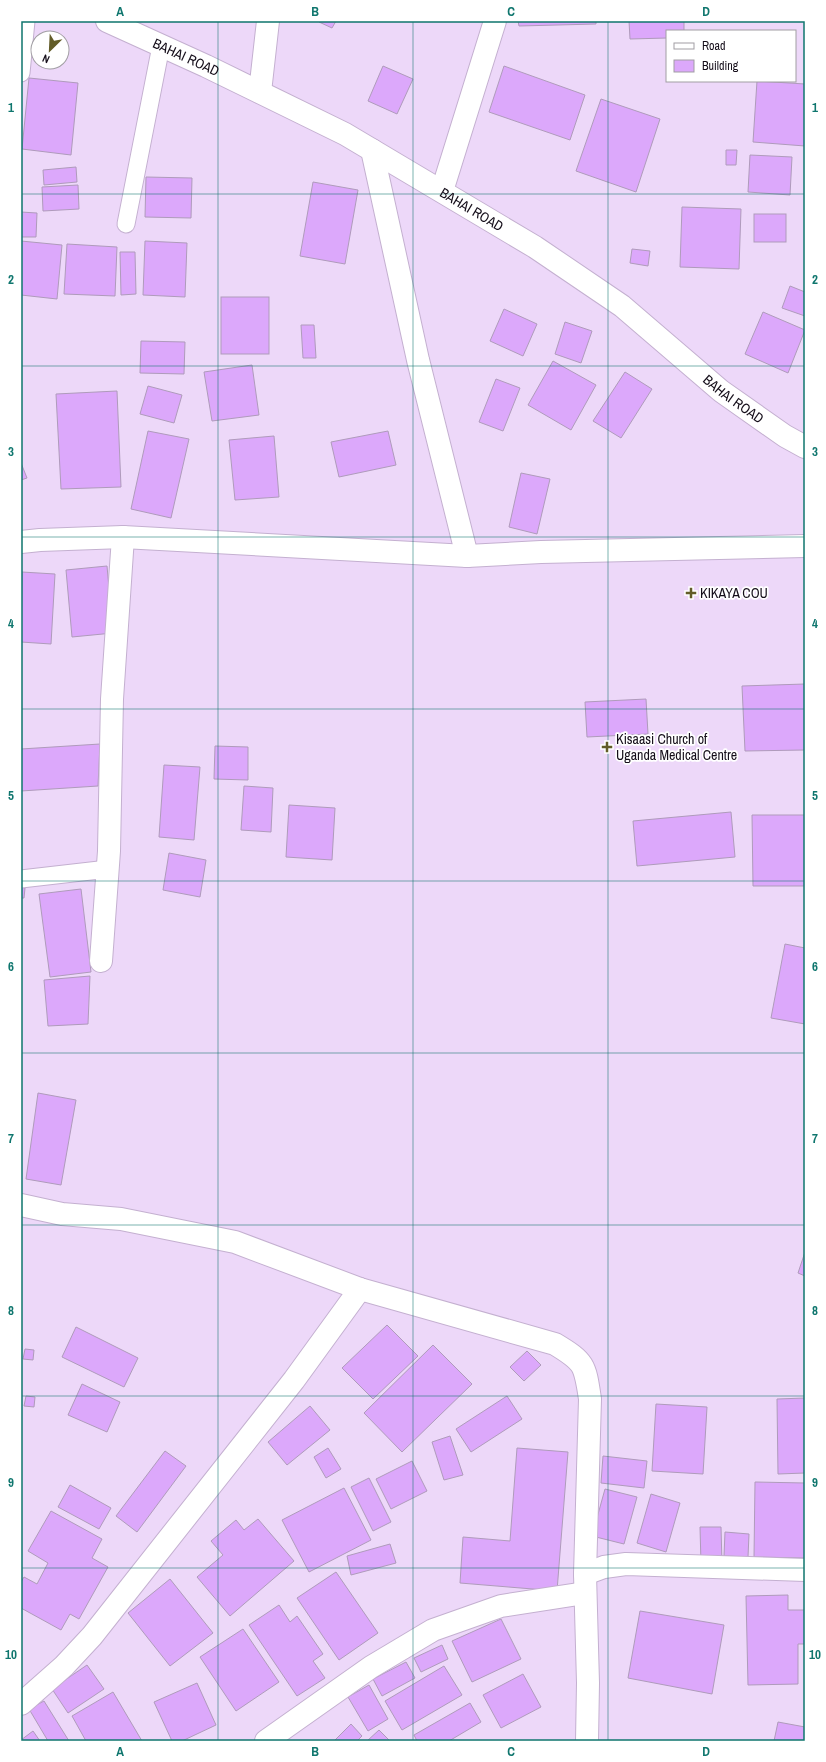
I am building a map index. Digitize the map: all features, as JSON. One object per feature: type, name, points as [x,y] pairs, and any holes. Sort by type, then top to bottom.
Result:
[{"type":"street","name":"BAHAI ROAD","points":[[107,21],[260,92],[344,134],[535,247],[622,306],[721,391],[785,436],[805,447]]},
{"type":"street","points":[[260,92],[268,21]]},
{"type":"street","points":[[442,191],[495,21]]},
{"type":"street","points":[[372,150],[418,360],[467,556]]},
{"type":"street","points":[[101,961],[108,869],[112,699],[123,537]]},
{"type":"street","points":[[21,542],[123,537],[467,556],[541,552],[805,546]]},
{"type":"street","points":[[21,1205],[62,1214],[121,1219],[235,1242],[360,1289],[555,1344],[576,1357],[586,1371],[590,1399],[585,1584],[588,1683],[587,1741]]},
{"type":"street","points":[[21,1704],[64,1666],[92,1636],[294,1380],[360,1289]]},
{"type":"street","points":[[266,1741],[371,1667],[433,1630],[501,1606],[585,1584],[604,1567],[626,1564],[805,1570]]},
{"type":"lane","points":[[21,73],[26,21]]},
{"type":"lane","points":[[126,224],[161,46]]},
{"type":"lane","points":[[21,879],[108,869]]},
{"type":"building","points":[[336,21],[332,28],[319,22]]},
{"type":"building","points":[[518,21],[596,21],[596,24],[519,26]]},
{"type":"building","points":[[629,21],[684,21],[684,30],[666,30],[666,38],[630,39]]},
{"type":"building","points":[[383,66],[413,79],[397,114],[368,101]]},
{"type":"building","points":[[504,66],[585,95],[570,140],[489,112]]},
{"type":"building","points":[[29,78],[78,83],[71,155],[22,149]]},
{"type":"building","points":[[757,82],[805,84],[805,146],[753,142]]},
{"type":"building","points":[[601,99],[660,119],[636,192],[576,171]]},
{"type":"building","points":[[726,150],[737,150],[736,165],[726,165]]},
{"type":"building","points":[[750,155],[792,157],[790,195],[748,192]]},
{"type":"building","points":[[76,167],[77,182],[44,185],[43,170]]},
{"type":"building","points":[[146,177],[192,178],[191,218],[145,217]]},
{"type":"building","points":[[313,182],[358,190],[345,264],[300,256]]},
{"type":"building","points":[[78,185],[79,209],[43,211],[42,187]]},
{"type":"building","points":[[682,207],[741,209],[739,269],[680,267]]},
{"type":"building","points":[[21,212],[37,213],[36,237],[21,237]]},
{"type":"building","points":[[754,214],[786,214],[786,242],[754,242]]},
{"type":"building","points":[[21,241],[62,245],[57,299],[21,295]]},
{"type":"building","points":[[145,241],[187,243],[185,297],[143,295]]},
{"type":"building","points":[[67,244],[117,247],[115,296],[64,294]]},
{"type":"building","points":[[632,249],[650,251],[648,266],[630,263]]},
{"type":"building","points":[[120,252],[135,252],[136,294],[121,295]]},
{"type":"building","points":[[790,286],[805,292],[805,316],[782,308]]},
{"type":"building","points":[[221,297],[269,297],[269,354],[221,354]]},
{"type":"building","points":[[504,309],[537,324],[523,356],[490,341]]},
{"type":"building","points":[[763,312],[805,330],[788,373],[745,354]]},
{"type":"building","points":[[565,322],[592,331],[581,363],[555,354]]},
{"type":"building","points":[[301,325],[314,325],[316,358],[303,358]]},
{"type":"building","points":[[141,341],[185,342],[184,374],[140,373]]},
{"type":"building","points":[[553,361],[596,385],[571,430],[528,405]]},
{"type":"building","points":[[252,365],[259,415],[212,421],[204,372]]},
{"type":"building","points":[[625,372],[652,389],[621,438],[593,421]]},
{"type":"building","points":[[496,379],[520,388],[503,431],[479,422]]},
{"type":"building","points":[[148,386],[182,395],[174,423],[140,414]]},
{"type":"building","points":[[117,391],[121,487],[61,489],[56,394]]},
{"type":"building","points":[[148,431],[189,439],[171,518],[131,509]]},
{"type":"building","points":[[388,431],[396,465],[339,477],[331,442]]},
{"type":"building","points":[[274,436],[279,497],[235,500],[229,440]]},
{"type":"building","points":[[21,463],[27,478],[21,480]]},
{"type":"building","points":[[521,473],[550,479],[537,534],[509,527]]},
{"type":"building","points":[[107,566],[113,633],[72,637],[66,570]]},
{"type":"building","points":[[22,572],[55,574],[51,644],[21,642]]},
{"type":"building","points":[[805,684],[805,750],[745,751],[742,686]]},
{"type":"building","points":[[646,699],[648,734],[587,737],[585,702]]},
{"type":"building","points":[[100,744],[98,786],[21,791],[21,749]]},
{"type":"building","points":[[215,746],[248,747],[248,780],[214,779]]},
{"type":"building","points":[[164,765],[200,767],[194,840],[159,837]]},
{"type":"building","points":[[244,786],[273,788],[271,832],[241,830]]},
{"type":"building","points":[[289,805],[335,808],[332,860],[286,857]]},
{"type":"building","points":[[731,812],[735,857],[637,866],[633,821]]},
{"type":"building","points":[[752,815],[805,815],[805,886],[753,886]]},
{"type":"building","points":[[169,853],[206,860],[200,897],[163,890]]},
{"type":"building","points":[[21,887],[25,888],[24,898],[21,898]]},
{"type":"building","points":[[81,889],[91,972],[50,977],[39,894]]},
{"type":"building","points":[[785,944],[805,948],[805,1024],[771,1018]]},
{"type":"building","points":[[90,976],[88,1024],[48,1026],[44,980]]},
{"type":"building","points":[[38,1093],[76,1100],[61,1185],[26,1179]]},
{"type":"building","points":[[805,1252],[805,1276],[798,1273]]},
{"type":"building","points":[[387,1325],[418,1356],[373,1399],[342,1368]]},
{"type":"building","points":[[76,1327],[138,1358],[124,1387],[62,1357]]},
{"type":"building","points":[[433,1345],[472,1384],[402,1452],[364,1413]]},
{"type":"building","points":[[25,1349],[34,1350],[33,1360],[23,1359]]},
{"type":"building","points":[[527,1351],[541,1365],[524,1381],[510,1367]]},
{"type":"building","points":[[82,1384],[120,1402],[107,1432],[68,1415]]},
{"type":"building","points":[[26,1396],[35,1397],[34,1407],[24,1406]]},
{"type":"building","points":[[507,1396],[522,1419],[471,1452],[456,1429]]},
{"type":"building","points":[[805,1398],[805,1473],[778,1474],[777,1399]]},
{"type":"building","points":[[656,1404],[707,1407],[703,1474],[652,1471]]},
{"type":"building","points":[[310,1406],[330,1430],[287,1465],[268,1442]]},
{"type":"building","points":[[450,1436],[463,1475],[444,1480],[432,1442]]},
{"type":"building","points":[[328,1448],[341,1469],[326,1478],[314,1457]]},
{"type":"building","points":[[517,1448],[568,1452],[557,1591],[460,1583],[463,1537],[510,1541]]},
{"type":"building","points":[[165,1451],[186,1466],[137,1532],[116,1516]]},
{"type":"building","points":[[603,1456],[647,1461],[644,1488],[601,1483]]},
{"type":"building","points":[[412,1461],[427,1491],[391,1509],[376,1479]]},
{"type":"building","points":[[369,1478],[391,1522],[373,1531],[351,1487]]},
{"type":"building","points":[[755,1482],[805,1483],[805,1558],[754,1557]]},
{"type":"building","points":[[70,1485],[111,1508],[99,1529],[58,1507]]},
{"type":"building","points":[[344,1488],[371,1540],[309,1572],[282,1520]]},
{"type":"building","points":[[605,1489],[637,1497],[624,1544],[592,1536]]},
{"type":"building","points":[[651,1494],[680,1503],[666,1552],[637,1543]]},
{"type":"building","points":[[51,1511],[102,1539],[92,1558],[108,1567],[79,1619],[70,1614],[61,1630],[21,1608],[21,1582],[24,1577],[37,1584],[48,1563],[28,1551]]},
{"type":"building","points":[[258,1519],[294,1561],[230,1616],[197,1577],[223,1555],[211,1541],[236,1520],[244,1530]]},
{"type":"building","points":[[700,1527],[721,1527],[722,1564],[701,1564]]},
{"type":"building","points":[[725,1532],[749,1534],[748,1557],[724,1556]]},
{"type":"building","points":[[390,1544],[396,1563],[351,1575],[347,1556]]},
{"type":"building","points":[[336,1572],[378,1633],[339,1660],[297,1598]]},
{"type":"building","points":[[170,1579],[213,1633],[170,1666],[128,1613]]},
{"type":"building","points":[[788,1595],[788,1610],[805,1610],[805,1644],[798,1644],[798,1684],[748,1685],[746,1596]]},
{"type":"building","points":[[279,1605],[290,1622],[297,1616],[323,1654],[313,1661],[325,1678],[297,1696],[249,1625]]},
{"type":"building","points":[[640,1611],[724,1625],[712,1694],[628,1678]]},
{"type":"building","points":[[501,1619],[521,1659],[472,1682],[452,1641]]},
{"type":"building","points":[[243,1629],[279,1682],[236,1711],[200,1657]]},
{"type":"building","points":[[442,1645],[448,1659],[421,1672],[414,1658]]},
{"type":"building","points":[[406,1662],[415,1678],[382,1696],[373,1679]]},
{"type":"building","points":[[87,1665],[104,1689],[68,1713],[52,1689]]},
{"type":"building","points":[[444,1666],[462,1695],[402,1730],[385,1701]]},
{"type":"building","points":[[523,1674],[541,1707],[501,1728],[483,1695]]},
{"type":"building","points":[[197,1683],[216,1725],[182,1741],[172,1741],[154,1702]]},
{"type":"building","points":[[369,1685],[388,1719],[368,1731],[348,1697]]},
{"type":"building","points":[[113,1692],[142,1741],[86,1741],[72,1716]]},
{"type":"building","points":[[44,1701],[69,1741],[48,1741],[29,1709]]},
{"type":"building","points":[[470,1703],[481,1722],[449,1741],[417,1741],[414,1735]]},
{"type":"building","points":[[778,1722],[805,1727],[805,1741],[774,1741]]},
{"type":"building","points":[[351,1724],[362,1736],[357,1741],[334,1741]]},
{"type":"building","points":[[379,1730],[390,1741],[367,1741]]},
{"type":"building","points":[[33,1731],[40,1741],[21,1741],[21,1740]]},
{"type":"place","name":"KIKAYA COU","points":[[691,593]]},
{"type":"place","name":"Kisaasi Church of Uganda Medical Centre","points":[[607,747]]}]
